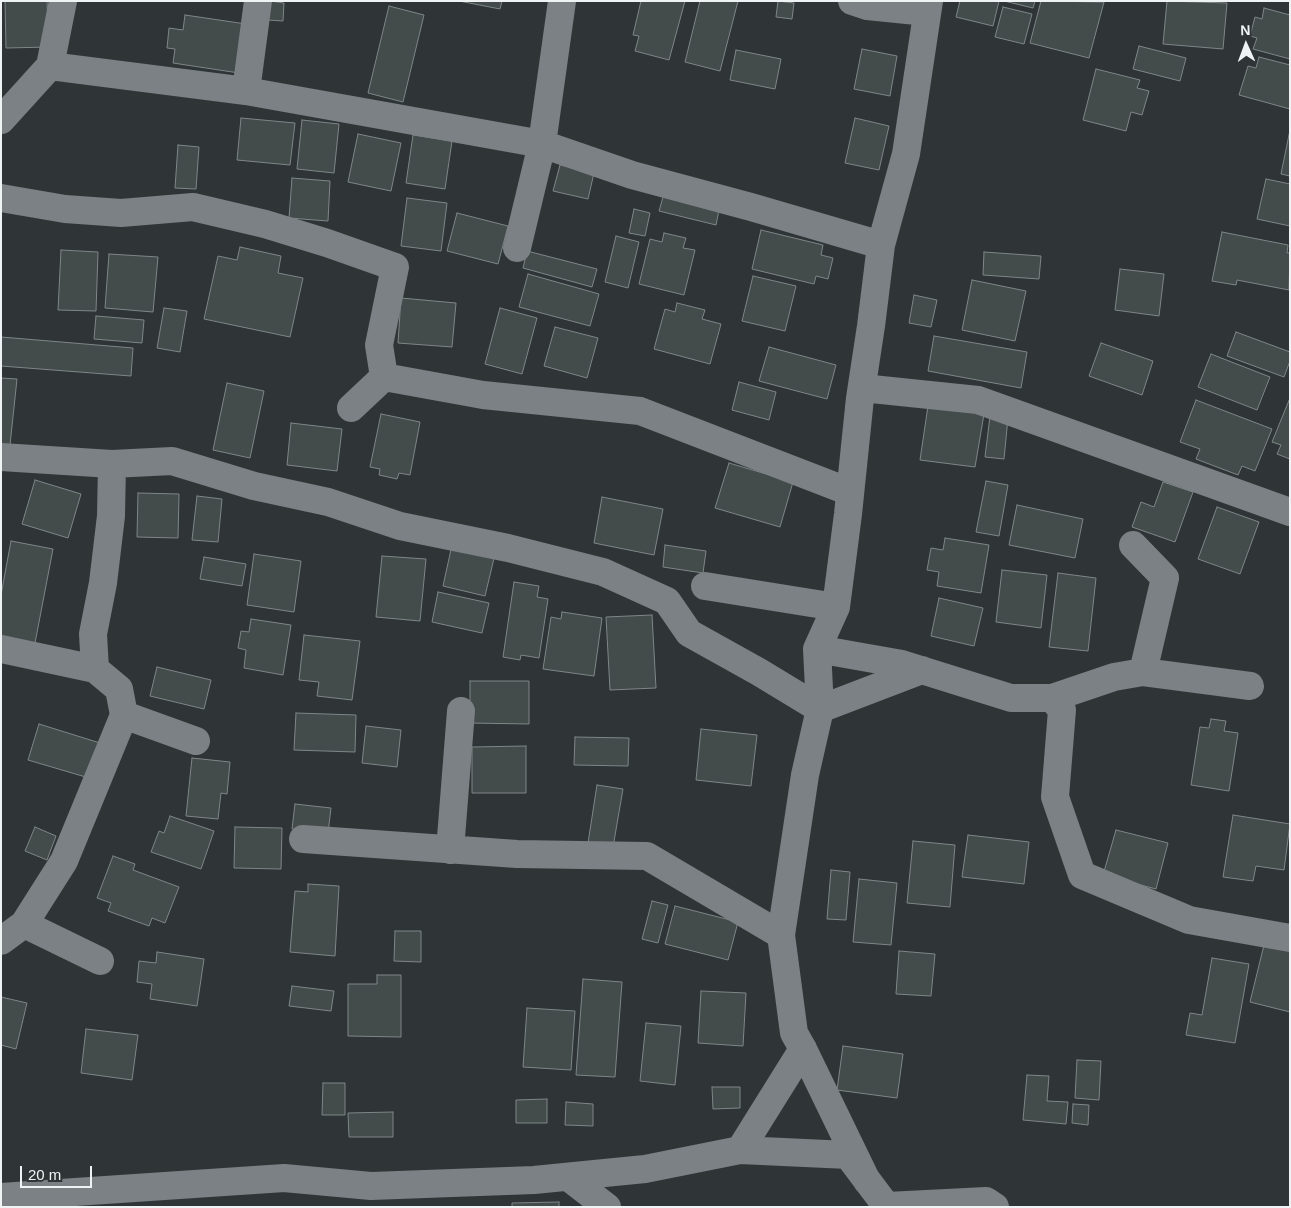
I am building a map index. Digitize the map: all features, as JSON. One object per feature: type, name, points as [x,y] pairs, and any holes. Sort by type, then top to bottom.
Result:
[{"type":"street","points":[[1,120],[50,66],[63,1]]},
{"type":"street","points":[[246,91],[258,1]]},
{"type":"street","points":[[517,248],[542,144],[562,1]]},
{"type":"street","points":[[852,1],[868,6],[928,6],[906,154],[881,246],[836,608],[817,649],[820,710],[804,775],[781,936],[794,1033],[867,1181]]},
{"type":"street","points":[[50,66],[246,91],[542,144],[632,175],[751,207],[881,246]]},
{"type":"street","points":[[1,198],[66,209],[121,213],[192,207],[265,224],[395,267],[379,345],[384,377]]},
{"type":"street","points":[[352,408],[384,377]]},
{"type":"street","points":[[384,377],[482,395],[640,411],[850,492]]},
{"type":"street","points":[[862,388],[978,400],[1290,512]]},
{"type":"street","points":[[1,457],[112,464],[172,462],[254,486],[328,502],[400,526],[508,548],[603,572],[666,601],[689,634],[759,672],[820,710]]},
{"type":"street","points":[[95,669],[93,634],[104,573],[111,516],[112,464]]},
{"type":"street","points":[[1133,545],[1165,578],[1143,672]]},
{"type":"street","points":[[704,586],[836,608]]},
{"type":"street","points":[[1,649],[95,669],[119,689],[124,715],[64,861],[24,924],[1,941]]},
{"type":"street","points":[[817,649],[902,664],[1011,698],[1052,698],[1114,677],[1143,672],[1250,686]]},
{"type":"street","points":[[820,710],[922,670]]},
{"type":"street","points":[[1052,698],[1062,710],[1055,797],[1082,875],[1189,920],[1290,938]]},
{"type":"street","points":[[450,850],[461,711]]},
{"type":"street","points":[[124,715],[196,741]]},
{"type":"street","points":[[303,839],[517,854],[647,856],[781,936]]},
{"type":"street","points":[[24,924],[100,961]]},
{"type":"street","points":[[740,1150],[803,1049]]},
{"type":"street","points":[[1,1197],[284,1178],[371,1196],[645,1168],[740,1150],[848,1155],[887,1207],[986,1201],[995,1207]]},
{"type":"street","points":[[568,1177],[607,1207]]},
{"type":"building","points":[[5,1],[47,1],[49,47],[6,48]]},
{"type":"building","points":[[270,1],[284,3],[283,21],[268,20]]},
{"type":"building","points":[[459,1],[502,1],[500,9]]},
{"type":"building","points":[[641,1],[685,1],[669,60],[635,51],[639,36],[633,35]]},
{"type":"building","points":[[700,1],[738,1],[720,71],[685,62]]},
{"type":"building","points":[[778,1],[794,3],[792,19],[776,17]]},
{"type":"building","points":[[960,1],[999,1],[993,26],[956,17]]},
{"type":"building","points":[[1004,1],[1035,1],[1033,8]]},
{"type":"building","points":[[1041,1],[1104,2],[1089,58],[1030,43]]},
{"type":"building","points":[[1167,1],[1227,3],[1223,49],[1163,44]]},
{"type":"building","points":[[389,6],[424,15],[403,102],[368,93]]},
{"type":"building","points":[[1003,7],[1032,14],[1024,44],[995,37]]},
{"type":"building","points":[[1264,8],[1290,15],[1290,59],[1253,49],[1257,38],[1250,36],[1255,17],[1262,19]]},
{"type":"building","points":[[185,15],[246,24],[239,73],[173,63],[175,49],[167,48],[169,28],[183,30]]},
{"type":"building","points":[[1139,46],[1186,58],[1180,81],[1133,69]]},
{"type":"building","points":[[862,49],[897,56],[890,96],[854,89]]},
{"type":"building","points":[[736,50],[781,59],[775,89],[730,80]]},
{"type":"building","points":[[1259,57],[1290,65],[1290,109],[1239,95],[1248,66],[1256,68]]},
{"type":"building","points":[[1096,69],[1140,80],[1137,88],[1149,91],[1142,115],[1131,112],[1126,131],[1083,120]]},
{"type":"building","points":[[241,118],[295,123],[290,165],[237,160]]},
{"type":"building","points":[[855,118],[889,126],[879,170],[845,163]]},
{"type":"building","points":[[302,120],[339,124],[334,173],[297,169]]},
{"type":"building","points":[[1290,130],[1290,176],[1281,174]]},
{"type":"building","points":[[358,134],[401,143],[391,191],[348,182]]},
{"type":"building","points":[[413,135],[452,141],[445,189],[406,183]]},
{"type":"building","points":[[178,145],[199,147],[196,189],[175,188]]},
{"type":"building","points":[[560,165],[594,173],[588,199],[553,191]]},
{"type":"building","points":[[292,178],[330,181],[328,221],[289,218]]},
{"type":"building","points":[[1266,179],[1290,184],[1290,226],[1257,219]]},
{"type":"building","points":[[663,197],[719,210],[716,225],[659,211]]},
{"type":"building","points":[[407,198],[447,203],[441,251],[401,246]]},
{"type":"building","points":[[634,209],[650,213],[645,236],[629,233]]},
{"type":"building","points":[[457,213],[508,226],[498,264],[447,251]]},
{"type":"building","points":[[761,230],[823,245],[821,255],[833,258],[828,279],[816,276],[814,284],[752,269]]},
{"type":"building","points":[[1222,232],[1288,245],[1287,253],[1290,253],[1289,290],[1237,280],[1236,285],[1212,281]]},
{"type":"building","points":[[664,233],[686,238],[683,248],[695,250],[684,295],[639,284],[650,239],[662,242]]},
{"type":"building","points":[[616,236],[639,242],[628,288],[605,282]]},
{"type":"building","points":[[240,247],[281,256],[278,273],[303,278],[290,337],[204,319],[218,256],[237,260]]},
{"type":"building","points":[[61,250],[98,252],[96,311],[58,310]]},
{"type":"building","points":[[527,251],[597,269],[592,287],[523,268]]},
{"type":"building","points":[[984,252],[1041,256],[1039,279],[983,275]]},
{"type":"building","points":[[109,254],[158,257],[153,312],[105,308]]},
{"type":"building","points":[[1120,269],[1164,274],[1159,316],[1115,310]]},
{"type":"building","points":[[528,274],[599,294],[590,326],[519,307]]},
{"type":"building","points":[[753,276],[796,286],[785,331],[742,321]]},
{"type":"building","points":[[972,280],[1026,291],[1015,341],[962,330]]},
{"type":"building","points":[[914,295],[937,300],[931,327],[909,323]]},
{"type":"building","points":[[401,298],[456,303],[452,347],[398,343]]},
{"type":"building","points":[[677,303],[705,310],[702,319],[721,324],[710,364],[654,349],[665,309],[675,312]]},
{"type":"building","points":[[164,308],[187,311],[180,352],[157,348]]},
{"type":"building","points":[[500,308],[537,318],[522,374],[485,364]]},
{"type":"building","points":[[96,316],[144,320],[142,343],[94,339]]},
{"type":"building","points":[[555,327],[598,338],[587,378],[544,366]]},
{"type":"building","points":[[1236,332],[1290,352],[1290,361],[1284,377],[1227,356]]},
{"type":"building","points":[[934,336],[1027,352],[1021,388],[928,371]]},
{"type":"building","points":[[1,337],[133,348],[131,376],[1,366]]},
{"type":"building","points":[[1101,343],[1153,361],[1142,395],[1089,376]]},
{"type":"building","points":[[769,347],[836,365],[827,399],[759,381]]},
{"type":"building","points":[[1211,354],[1270,377],[1257,410],[1198,387]]},
{"type":"building","points":[[1,378],[17,379],[10,445],[1,444]]},
{"type":"building","points":[[739,382],[776,392],[769,420],[732,410]]},
{"type":"building","points":[[227,383],[264,391],[250,458],[213,450]]},
{"type":"building","points":[[1290,398],[1290,459],[1277,454],[1281,445],[1272,442]]},
{"type":"building","points":[[1196,400],[1272,429],[1255,471],[1242,466],[1238,475],[1196,459],[1200,449],[1180,442]]},
{"type":"building","points":[[928,406],[984,414],[975,467],[920,460]]},
{"type":"building","points":[[381,414],[420,422],[410,475],[399,473],[397,479],[379,475],[380,469],[370,467]]},
{"type":"building","points":[[990,416],[1008,418],[1004,459],[985,457]]},
{"type":"building","points":[[291,423],[342,429],[337,471],[287,465]]},
{"type":"building","points":[[729,463],[793,482],[780,527],[715,508]]},
{"type":"building","points":[[35,480],[81,494],[68,538],[22,524]]},
{"type":"building","points":[[986,481],[1008,485],[999,536],[976,532]]},
{"type":"building","points":[[1163,482],[1193,492],[1175,542],[1132,527],[1141,502],[1154,507]]},
{"type":"building","points":[[138,493],[179,494],[178,538],[137,537]]},
{"type":"building","points":[[197,496],[222,499],[218,542],[192,540]]},
{"type":"building","points":[[602,497],[663,509],[654,555],[594,543]]},
{"type":"building","points":[[1017,505],[1083,519],[1075,558],[1009,545]]},
{"type":"building","points":[[1217,507],[1259,522],[1240,574],[1198,559]]},
{"type":"building","points":[[945,538],[989,545],[981,593],[937,586],[939,572],[927,570],[931,548],[943,550]]},
{"type":"building","points":[[11,541],[53,549],[35,643],[1,636],[1,595]]},
{"type":"building","points":[[452,545],[495,554],[485,596],[443,586]]},
{"type":"building","points":[[665,545],[706,551],[703,573],[663,567]]},
{"type":"building","points":[[254,554],[301,561],[294,612],[247,605]]},
{"type":"building","points":[[382,556],[426,559],[420,621],[376,617]]},
{"type":"building","points":[[204,557],[246,564],[242,586],[200,579]]},
{"type":"building","points":[[1002,570],[1047,575],[1041,628],[996,622]]},
{"type":"building","points":[[1058,573],[1096,578],[1088,651],[1049,647]]},
{"type":"building","points":[[514,582],[539,586],[537,597],[548,599],[539,658],[521,655],[520,660],[503,657]]},
{"type":"building","points":[[438,592],[489,603],[482,633],[432,622]]},
{"type":"building","points":[[939,598],[983,608],[974,646],[931,636]]},
{"type":"building","points":[[562,612],[602,618],[594,676],[543,669],[551,617],[561,619]]},
{"type":"building","points":[[652,615],[656,688],[610,690],[606,617]]},
{"type":"building","points":[[251,619],[291,625],[283,675],[244,668],[246,650],[238,648],[241,631],[249,632]]},
{"type":"building","points":[[304,635],[360,641],[352,700],[317,696],[319,682],[299,680]]},
{"type":"building","points":[[157,667],[211,680],[204,709],[150,696]]},
{"type":"building","points":[[470,681],[529,681],[529,724],[470,723]]},
{"type":"building","points":[[296,713],[356,715],[355,752],[294,750]]},
{"type":"building","points":[[1211,719],[1226,721],[1224,731],[1238,733],[1229,791],[1191,785],[1200,727],[1209,728]]},
{"type":"building","points":[[39,724],[100,743],[89,778],[28,760]]},
{"type":"building","points":[[366,726],[401,730],[397,767],[362,763]]},
{"type":"building","points":[[701,729],[757,735],[751,786],[696,780]]},
{"type":"building","points":[[575,737],[629,738],[628,766],[574,765]]},
{"type":"building","points":[[526,746],[526,793],[472,793],[472,747]]},
{"type":"building","points":[[192,758],[230,762],[227,794],[221,793],[218,819],[186,816]]},
{"type":"building","points":[[597,785],[623,789],[613,847],[588,843]]},
{"type":"building","points":[[295,804],[331,808],[328,833],[292,829]]},
{"type":"building","points":[[1233,815],[1290,824],[1284,870],[1256,866],[1253,881],[1223,877]]},
{"type":"building","points":[[170,816],[214,831],[201,869],[151,852],[159,831],[164,833]]},
{"type":"building","points":[[35,827],[56,836],[47,860],[25,851]]},
{"type":"building","points":[[235,827],[282,828],[281,869],[234,868]]},
{"type":"building","points":[[1116,830],[1168,843],[1156,889],[1103,875]]},
{"type":"building","points":[[968,835],[1029,842],[1024,884],[962,877]]},
{"type":"building","points":[[913,841],[955,845],[950,907],[907,903]]},
{"type":"building","points":[[113,856],[135,864],[133,870],[179,887],[165,923],[152,918],[149,926],[108,911],[111,903],[97,898]]},
{"type":"building","points":[[831,870],[850,872],[846,920],[827,919]]},
{"type":"building","points":[[859,879],[897,883],[891,945],[853,942]]},
{"type":"building","points":[[308,884],[339,886],[335,956],[290,952],[295,891],[308,892]]},
{"type":"building","points":[[652,901],[668,905],[658,943],[642,939]]},
{"type":"building","points":[[675,906],[738,922],[728,960],[665,944]]},
{"type":"building","points":[[395,931],[421,931],[421,962],[394,961]]},
{"type":"building","points":[[1264,945],[1290,951],[1290,1012],[1250,1002]]},
{"type":"building","points":[[899,951],[935,954],[931,996],[896,994]]},
{"type":"building","points":[[157,952],[204,959],[197,1006],[150,999],[152,984],[137,982],[139,961],[156,963]]},
{"type":"building","points":[[1212,958],[1249,964],[1235,1043],[1186,1035],[1190,1013],[1202,1015]]},
{"type":"building","points":[[377,975],[401,975],[401,1037],[348,1036],[348,984],[377,984]]},
{"type":"building","points":[[583,979],[622,982],[615,1077],[576,1075]]},
{"type":"building","points":[[292,986],[334,991],[331,1011],[289,1006]]},
{"type":"building","points":[[701,991],[746,993],[743,1046],[698,1043]]},
{"type":"building","points":[[1,997],[27,1003],[16,1049],[1,1045]]},
{"type":"building","points":[[527,1008],[575,1011],[571,1070],[523,1067]]},
{"type":"building","points":[[646,1023],[681,1026],[675,1085],[640,1081]]},
{"type":"building","points":[[86,1029],[138,1035],[132,1080],[81,1073]]},
{"type":"building","points":[[843,1046],[903,1054],[897,1098],[837,1090]]},
{"type":"building","points":[[1077,1060],[1101,1061],[1099,1100],[1075,1098]]},
{"type":"building","points":[[1027,1075],[1049,1076],[1047,1101],[1068,1102],[1066,1124],[1023,1120]]},
{"type":"building","points":[[323,1083],[345,1083],[345,1115],[322,1115]]},
{"type":"building","points":[[712,1087],[740,1087],[740,1108],[713,1109]]},
{"type":"building","points":[[547,1099],[547,1123],[516,1123],[516,1100]]},
{"type":"building","points":[[566,1102],[593,1104],[593,1126],[565,1125]]},
{"type":"building","points":[[1073,1104],[1089,1105],[1088,1125],[1072,1123]]},
{"type":"building","points":[[393,1112],[393,1137],[349,1137],[348,1113]]},
{"type":"building","points":[[559,1202],[559,1207],[512,1207],[512,1203]]}]
